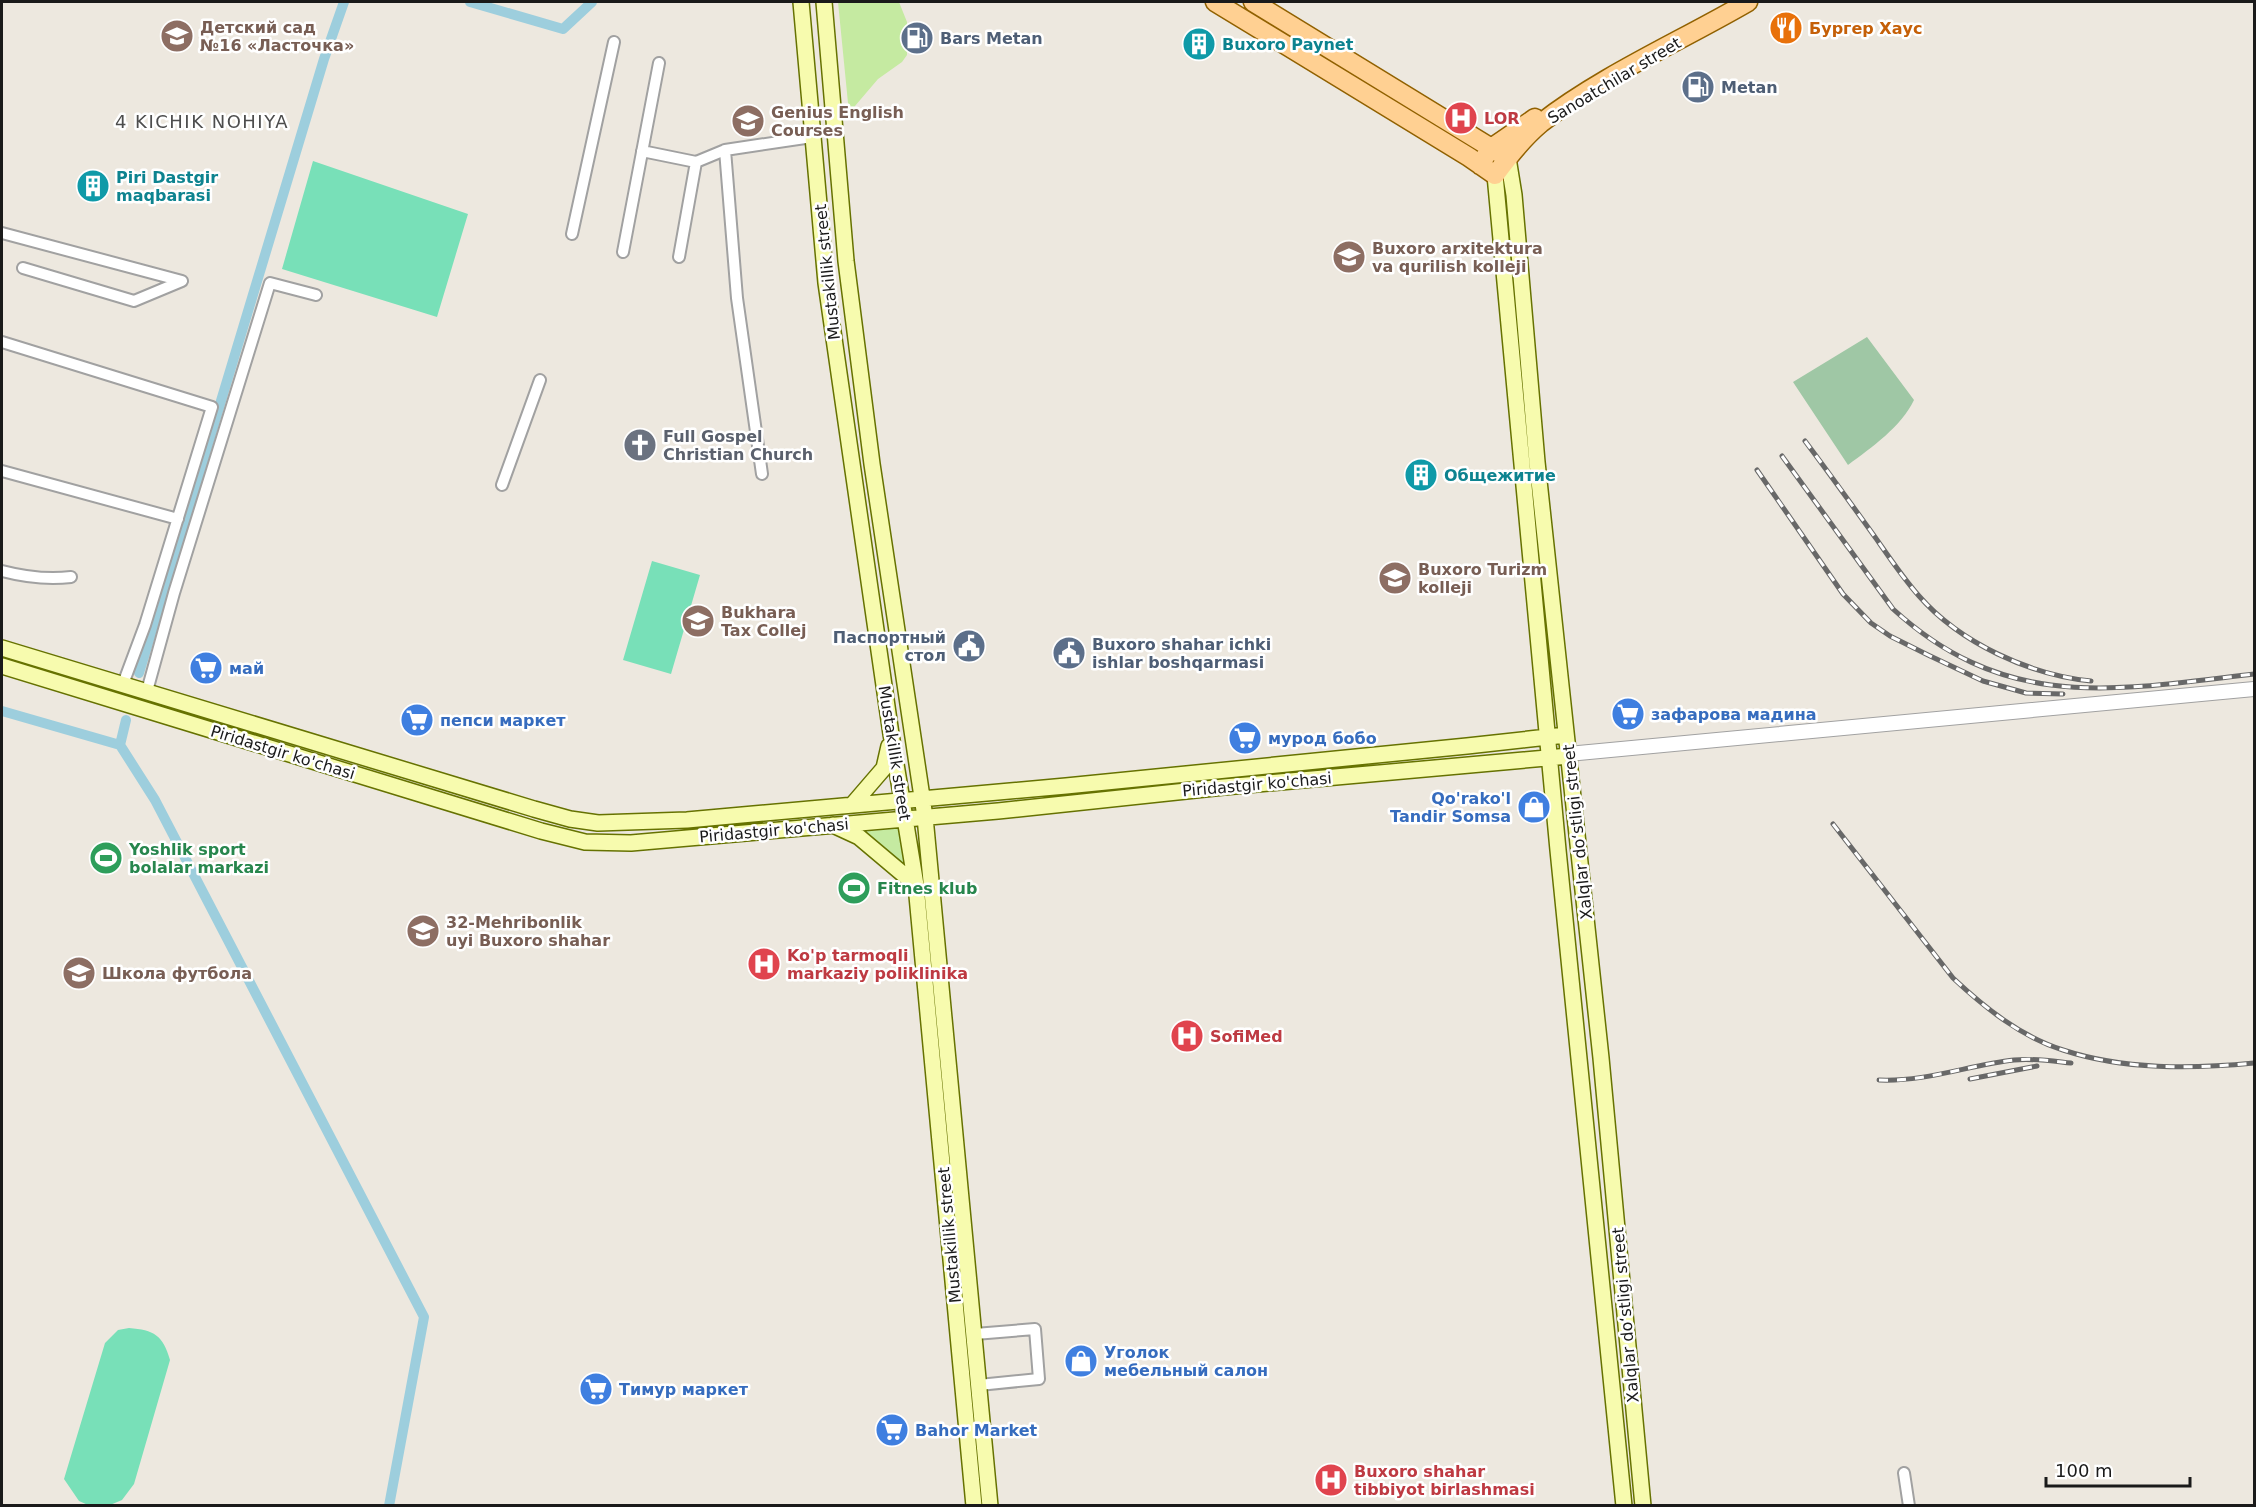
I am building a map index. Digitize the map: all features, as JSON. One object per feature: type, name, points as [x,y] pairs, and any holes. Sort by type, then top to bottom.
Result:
[{"type":"main road","name":"Mustakillik street","points":[[801,2],[826,283],[891,734],[935,1005]]},
{"type":"main road","name":"Mustakillik street","points":[[824,2],[846,261],[926,817],[935,1005],[955,1222],[975,1506]]},
{"type":"main road","points":[[1215,2],[1488,170]]},
{"type":"main road","points":[[1253,2],[1508,158]]},
{"type":"main road","name":"Sanoatchilar street","points":[[1488,170],[1490,149],[1578,89],[1730,2]]},
{"type":"main road","name":"Sanoatchilar street","points":[[1488,170],[1508,158],[1540,124],[1577,98],[1748,2]]},
{"type":"main road","points":[[813,142],[836,147]]},
{"type":"main road","name":"Xalqlar doʻstligi street","points":[[1508,158],[1514,195],[1538,462],[1601,1058],[1643,1506]]},
{"type":"main road","name":"Xalqlar doʻstligi street","points":[[1488,170],[1551,758],[1558,850],[1624,1506]]},
{"type":"main road","points":[[845,420],[867,418]]},
{"type":"main road","name":"Piridastgir ko'chasi","points":[[2,648],[534,809],[570,819],[598,823],[633,823],[923,798],[1566,735]]},
{"type":"main road","name":"Piridastgir ko'chasi","points":[[2,666],[529,828],[585,842],[615,843],[926,817],[1569,755]]},
{"type":"main road","points":[[142,708],[147,691]]},
{"type":"main road","points":[[853,804],[884,768],[891,734]]},
{"type":"main road","points":[[1222,770],[1224,787]]},
{"type":"main road","points":[[529,828],[534,809]]},
{"type":"main road","points":[[833,825],[859,837],[916,885]]},
{"type":"main road","name":"Mustakillik street","points":[[955,1222],[975,1334],[990,1506]]},
{"type":"street","points":[[572,234],[614,42]]},
{"type":"street","points":[[623,252],[659,63]]},
{"type":"street","points":[[642,150],[696,162],[725,150],[813,142]]},
{"type":"street","points":[[725,150],[737,298],[762,474]]},
{"type":"street","points":[[679,257],[696,162]]},
{"type":"street","points":[[2,236],[182,281],[134,301],[23,268]]},
{"type":"street","points":[[147,691],[174,593],[270,284],[316,295]]},
{"type":"street","points":[[2,342],[212,407],[145,625],[123,684]]},
{"type":"street","points":[[502,485],[540,380]]},
{"type":"street","points":[[2,471],[178,519]]},
{"type":"street","points":[[2,572],[34,579],[52,580],[71,577]]},
{"type":"street","points":[[1569,755],[2254,689]]},
{"type":"street","points":[[975,1334],[1035,1329],[1039,1379],[979,1385]]},
{"type":"street","points":[[1904,1473],[1908,1506]]},
{"type":"green space","points":[[838,2],[899,2],[907,22],[907,55],[902,62],[878,79],[849,113]]},
{"type":"green space","points":[[313,161],[468,214],[437,317],[282,269]]},
{"type":"green space","points":[[1867,337],[1914,400],[1894,428],[1848,465],[1793,382]]},
{"type":"green space","points":[[652,561],[700,575],[671,674],[623,660]]},
{"type":"green space","points":[[900,828],[908,874],[860,832]]},
{"type":"green space","points":[[129,1328],[145,1330],[156,1335],[161,1339],[170,1360],[134,1484],[122,1500],[110,1505],[88,1505],[79,1501],[64,1479],[105,1343],[118,1330]]},
{"type":"waterway","points":[[139,673],[324,59],[344,2]]},
{"type":"waterway","points":[[470,2],[563,29],[592,2]]},
{"type":"waterway","points":[[2,711],[120,745]]},
{"type":"waterway","points":[[126,720],[120,745],[155,800],[424,1317],[389,1506]]},
{"type":"railway","points":[[1805,441],[1902,575],[1936,613],[1975,642],[1997,654],[2044,672],[2091,681]]},
{"type":"railway","points":[[1782,456],[1893,609],[1936,642],[1978,665],[2021,679],[2064,686],[2109,688],[2254,674]]},
{"type":"railway","points":[[1757,470],[1843,594],[1871,623],[1890,636],[1983,681],[2026,693],[2063,694]]},
{"type":"railway","points":[[1833,824],[1953,978],[1990,1010],[2032,1037],[2086,1057],[2134,1064],[2182,1067],[2254,1063]]},
{"type":"railway","points":[[1879,1080],[1931,1076],[2014,1060],[2071,1063]]},
{"type":"railway","points":[[1970,1079],[2037,1066]]},
{"type":"place","name":"Бургер Хаус","points":[[1786,28]]},
{"type":"place","name":"Детский сад №16 «Ласточка»","points":[[177,36]]},
{"type":"place","name":"Bars Metan","points":[[917,38]]},
{"type":"place","name":"Buxoro Paynet","points":[[1199,44]]},
{"type":"place","name":"Metan","points":[[1698,87]]},
{"type":"place","name":"LOR","points":[[1461,118]]},
{"type":"place","name":"Genius English Courses","points":[[748,121]]},
{"type":"place","name":"Piri Dastgir maqbarasi","points":[[93,186]]},
{"type":"place","name":"Buxoro arxitektura va qurilish kolleji","points":[[1349,257]]},
{"type":"place","name":"Full Gospel Christian Church","points":[[640,445]]},
{"type":"place","name":"Общежитие","points":[[1421,475]]},
{"type":"place","name":"Buxoro Turizm kolleji","points":[[1395,578]]},
{"type":"place","name":"Bukhara Tax Collej","points":[[698,621]]},
{"type":"place","name":"Паспортный стол","points":[[969,646]]},
{"type":"place","name":"Buxoro shahar ichki ishlar boshqarmasi","points":[[1069,653]]},
{"type":"place","name":"май","points":[[206,668]]},
{"type":"place","name":"зафарова мадина","points":[[1628,714]]},
{"type":"place","name":"пепси маркет","points":[[417,720]]},
{"type":"place","name":"мурод бобо","points":[[1245,738]]},
{"type":"place","name":"Qo'rako'l Tandir Somsa","points":[[1534,807]]},
{"type":"place","name":"Yoshlik sport bolalar markazi","points":[[106,858]]},
{"type":"place","name":"Fitnes klub","points":[[854,888]]},
{"type":"place","name":"32-Mehribonlik uyi Buxoro shahar","points":[[423,931]]},
{"type":"place","name":"Ko'p tarmoqli markaziy poliklinika","points":[[764,964]]},
{"type":"place","name":"Школа футбола","points":[[79,973]]},
{"type":"place","name":"SofiMed","points":[[1187,1036]]},
{"type":"place","name":"Уголок мебельный салон","points":[[1081,1361]]},
{"type":"place","name":"Тимур маркет","points":[[596,1389]]},
{"type":"place","name":"Bahor Market","points":[[892,1430]]},
{"type":"place","name":"Buxoro shahar tibbiyot birlashmasi","points":[[1331,1480]]},
{"type":"district","name":"4 KICHIK NOHIYA","points":[[202,122]]}]
